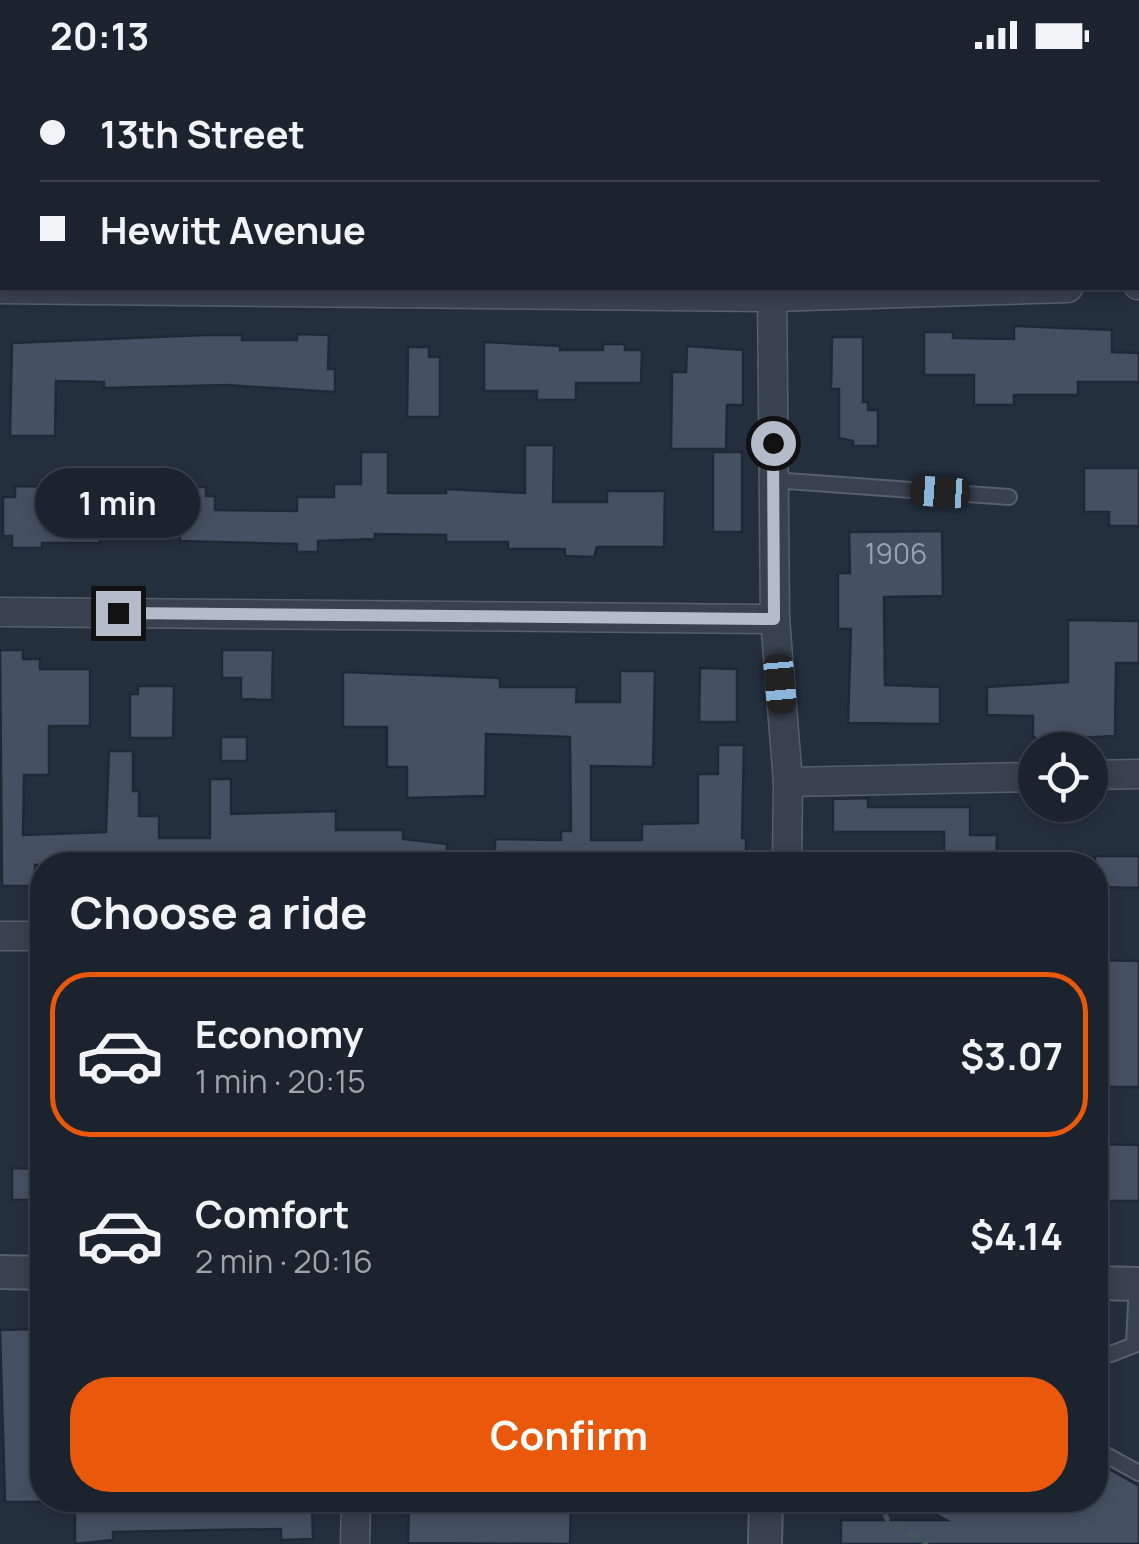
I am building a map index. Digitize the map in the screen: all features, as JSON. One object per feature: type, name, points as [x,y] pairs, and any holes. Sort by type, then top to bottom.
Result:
[{"type":"street","points":[[257,290],[920,290]]},
{"type":"street","points":[[772,292],[774,619],[788,782],[787,852]]},
{"type":"street","points":[[0,612],[774,619]]},
{"type":"street","points":[[1108,775],[1139,774]]},
{"type":"street","points":[[788,782],[1018,776]]},
{"type":"street","points":[[0,936],[30,936]]},
{"type":"street","points":[[0,1272],[30,1273]]},
{"type":"street","points":[[1108,1284],[1138,1284]]},
{"type":"street","points":[[355,1544],[356,1512]]},
{"type":"street","points":[[765,1544],[766,1512]]},
{"type":"lane","points":[[773,480],[1010,497]]},
{"type":"lane","points":[[1108,1354],[1134,1346],[1138,1284]]},
{"type":"lane","points":[[1108,1456],[1139,1473]]},
{"type":"path","points":[[884,1512],[888,1521],[928,1544]]},
{"type":"building","points":[[1014,326],[1112,330],[1112,352],[1139,353],[1139,382],[1078,382],[1078,395],[1014,395],[1014,405],[974,405],[974,375],[924,375],[924,332],[953,332],[953,338],[1014,339]]},
{"type":"building","points":[[297,334],[329,335],[328,369],[335,369],[335,392],[227,385],[104,388],[104,382],[56,381],[55,436],[10,436],[12,343],[205,335],[297,340]]},
{"type":"building","points":[[832,337],[863,337],[863,402],[868,402],[868,410],[878,410],[878,446],[853,446],[853,441],[839,438],[839,389],[831,389]]},
{"type":"building","points":[[484,342],[560,346],[560,350],[603,350],[603,344],[625,344],[625,350],[642,350],[641,383],[576,383],[576,400],[537,400],[537,391],[484,391]]},
{"type":"building","points":[[687,346],[743,350],[743,405],[727,405],[726,449],[671,449],[672,372],[686,372]]},
{"type":"building","points":[[408,347],[429,347],[429,357],[440,357],[440,417],[407,417]]},
{"type":"building","points":[[525,445],[554,445],[553,502],[607,502],[607,491],[665,491],[664,547],[597,547],[594,557],[565,556],[565,549],[508,549],[508,542],[446,542],[446,535],[375,534],[375,539],[318,541],[318,552],[297,552],[297,544],[180,541],[180,535],[100,535],[100,543],[42,543],[42,548],[12,548],[12,536],[3,536],[3,497],[15,497],[15,486],[68,487],[106,484],[106,476],[164,476],[164,487],[206,487],[206,496],[215,496],[215,510],[297,511],[297,497],[334,497],[334,484],[361,484],[361,452],[388,452],[388,493],[446,493],[446,489],[525,493]]},
{"type":"building","points":[[713,452],[742,452],[742,532],[713,532]]},
{"type":"building","points":[[1084,468],[1139,468],[1139,526],[1109,526],[1109,512],[1084,512]]},
{"type":"building","points":[[942,531],[943,596],[884,597],[885,685],[940,687],[940,724],[848,723],[851,629],[838,629],[838,573],[850,573],[849,532]]},
{"type":"building","points":[[1068,620],[1139,621],[1139,663],[1116,663],[1115,736],[1108,736],[1108,732],[1033,732],[1033,716],[987,715],[987,687],[1068,682]]},
{"type":"building","points":[[0,650],[23,650],[23,659],[40,659],[40,669],[90,669],[90,726],[49,726],[49,775],[24,775],[23,835],[106,832],[109,751],[133,751],[133,791],[139,791],[139,816],[159,816],[159,838],[210,838],[210,779],[231,779],[231,814],[336,811],[336,830],[403,830],[403,839],[447,844],[447,852],[30,852],[30,886],[2,886]]},
{"type":"building","points":[[222,650],[273,650],[272,700],[241,699],[241,678],[222,678]]},
{"type":"building","points":[[700,668],[737,669],[737,722],[699,722]]},
{"type":"building","points":[[620,671],[655,671],[653,767],[591,766],[591,840],[642,840],[642,824],[698,823],[698,774],[718,774],[718,745],[744,745],[742,838],[746,838],[746,852],[495,852],[495,839],[561,840],[561,831],[571,831],[570,737],[486,734],[485,796],[407,798],[407,767],[387,767],[387,727],[343,727],[343,672],[500,678],[500,687],[577,687],[576,702],[620,702]]},
{"type":"building","points":[[138,686],[174,686],[173,738],[130,738],[130,694],[138,694]]},
{"type":"building","points":[[221,737],[247,737],[247,761],[221,761]]},
{"type":"building","points":[[868,798],[868,807],[970,807],[970,835],[997,835],[996,852],[944,852],[944,832],[833,832],[833,799]]},
{"type":"building","points":[[1108,856],[1139,856],[1139,888],[1108,887]]},
{"type":"building","points":[[1108,960],[1139,961],[1139,1087],[1108,1087]]},
{"type":"building","points":[[1108,1144],[1139,1145],[1139,1201],[1108,1201]]},
{"type":"building","points":[[12,1168],[30,1169],[30,1200],[12,1200]]},
{"type":"building","points":[[30,1329],[30,1502],[5,1502],[0,1330]]},
{"type":"building","points":[[1108,1468],[1139,1486],[1139,1544],[841,1544],[841,1520],[946,1520],[932,1512],[1108,1512]]},
{"type":"building","points":[[75,1512],[312,1512],[313,1539],[281,1540],[281,1529],[113,1532],[113,1540],[75,1544]]},
{"type":"building","points":[[409,1512],[571,1512],[570,1544],[408,1543]]},
{"type":"route","points":[[118,613],[774,619],[773,443]]}]
